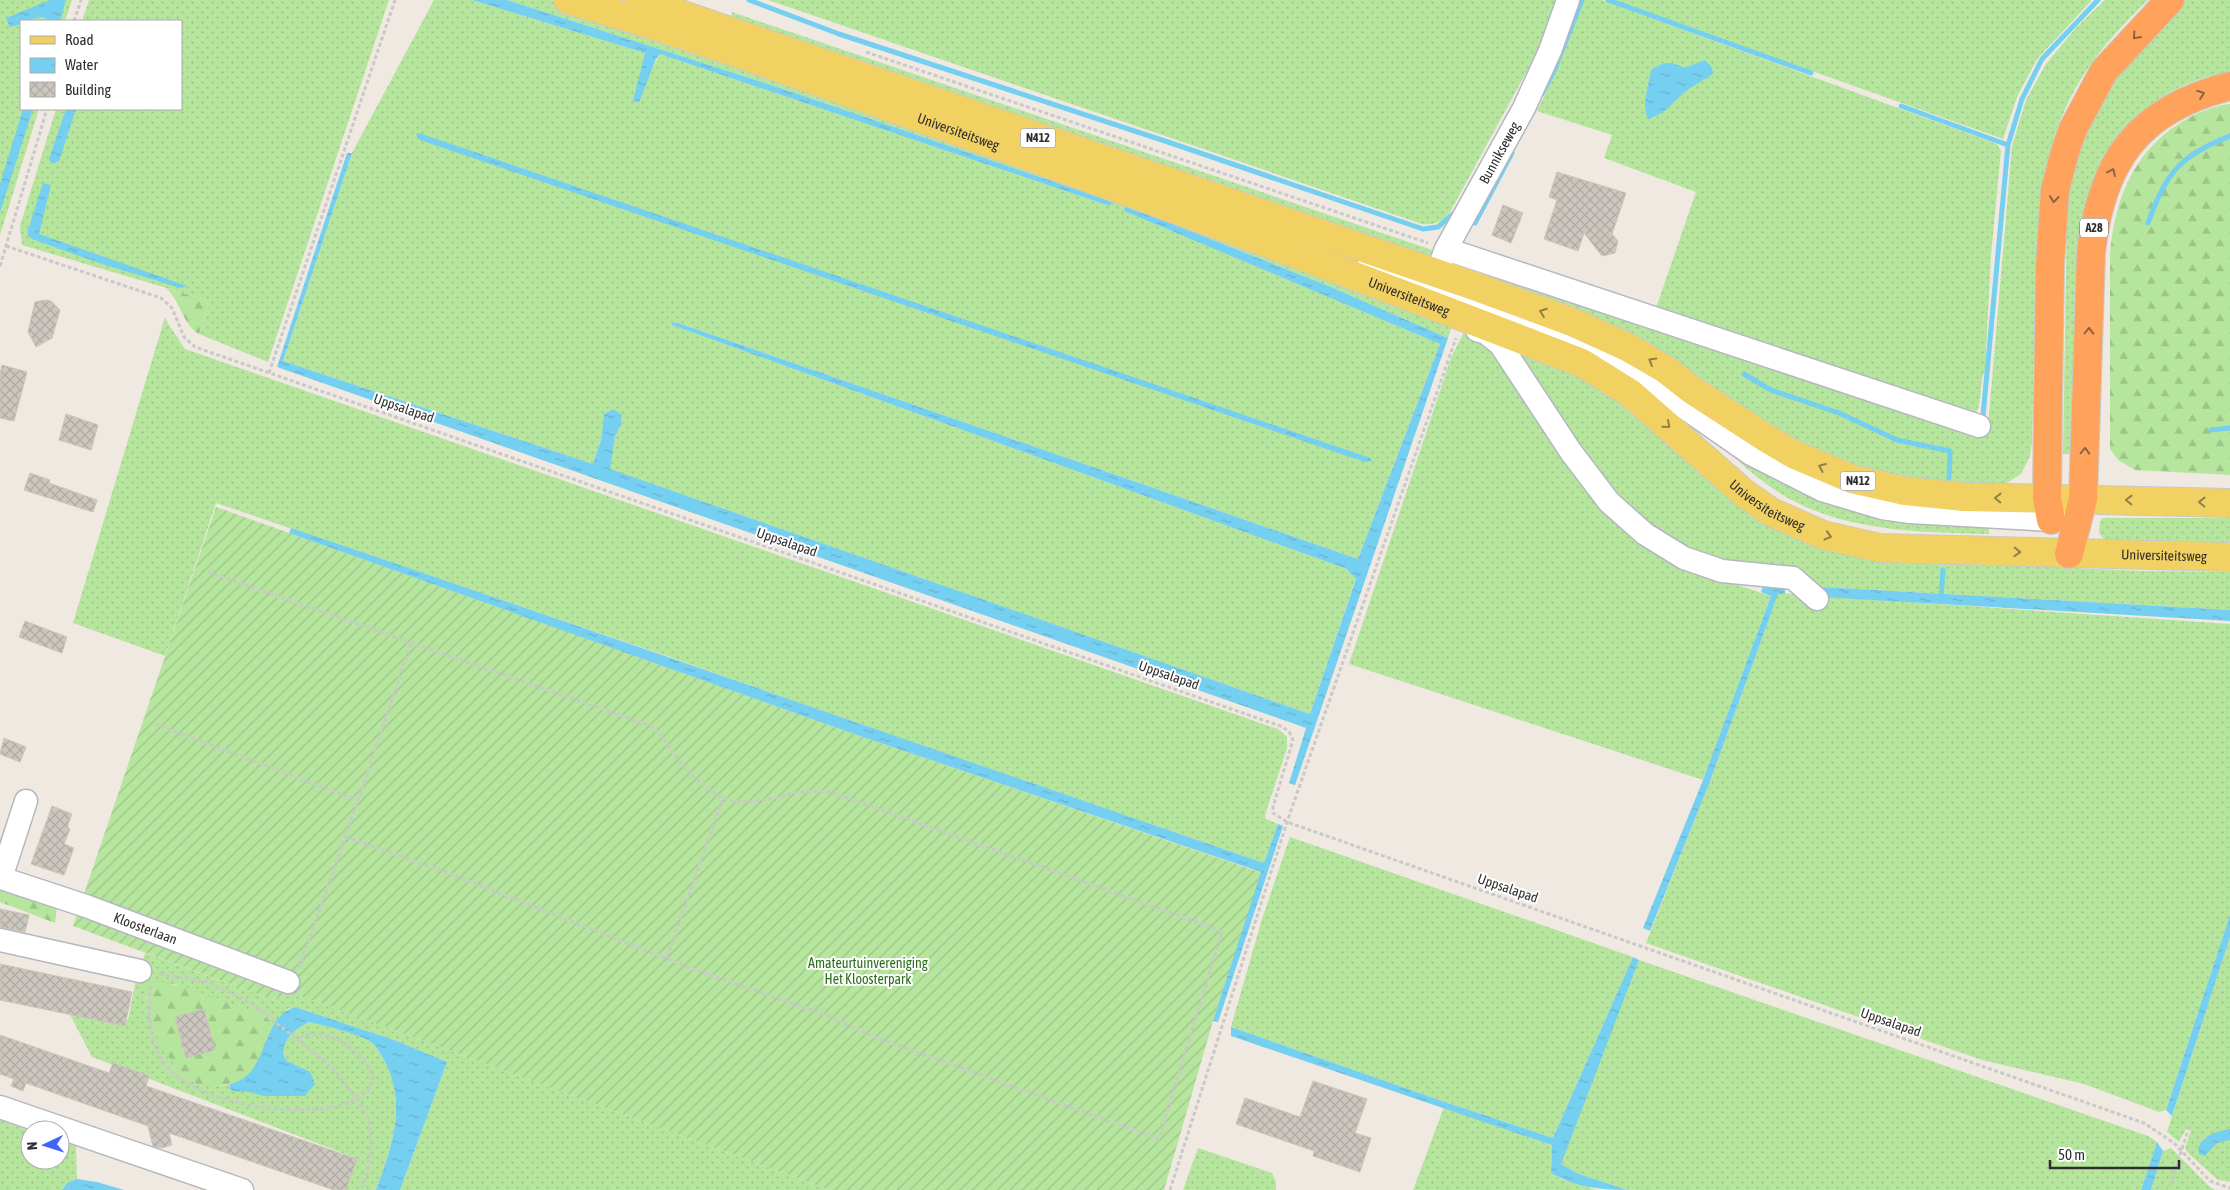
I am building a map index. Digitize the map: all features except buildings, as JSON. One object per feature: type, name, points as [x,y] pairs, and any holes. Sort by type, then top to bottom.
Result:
[{"type":"highway","points":[[2049,509],[2052,226],[2056,190],[2065,152],[2084,107],[2104,71],[2170,0]]},
{"type":"highway","name":"A28","points":[[2069,554],[2084,500],[2091,253],[2094,221],[2102,192],[2116,163],[2134,139],[2155,119],[2181,102],[2203,93],[2230,86]]},
{"type":"main road","name":"Universiteitsweg","points":[[568,0],[724,50],[1084,175],[1432,288]]},
{"type":"main road","name":"Universiteitsweg","points":[[639,0],[1432,288],[1582,363],[1630,393],[1745,494],[1771,512],[1823,535],[1880,548],[2230,557]]},
{"type":"main road","name":"Universiteitsweg","points":[[1467,307],[1572,322],[1627,347],[1665,369],[1692,390],[1766,438],[1800,457],[1844,476],[1876,486],[2049,509],[2084,500],[2230,503]]},
{"type":"main road","points":[[2049,509],[2069,554]]},
{"type":"street","name":"Universiteitsweg","points":[[606,0],[1273,229],[1432,288]]},
{"type":"street","name":"Bunnikseweg","points":[[1432,288],[1446,248],[1524,108],[1550,51],[1568,0]]},
{"type":"street","points":[[1446,248],[1979,426]]},
{"type":"street","points":[[1467,307],[1486,333],[1500,344],[1571,452],[1598,488],[1609,502],[1645,534],[1684,558],[1722,571],[1794,578],[1816,599]]},
{"type":"street","name":"Kloosterlaan","points":[[26,801],[0,878],[86,906],[288,982]]},
{"type":"street","points":[[0,940],[146,972]]},
{"type":"street","points":[[0,1107],[242,1190]]},
{"type":"path","points":[[74,20],[80,0]]},
{"type":"path","points":[[269,373],[395,0]]},
{"type":"path","points":[[862,51],[1446,248]]},
{"type":"path","points":[[0,266],[48,110]]},
{"type":"path","name":"Uppsalapad","points":[[6,246],[161,298],[172,308],[184,337],[195,347],[1283,727],[1290,732],[1293,740],[1273,812],[1287,822],[2144,1123],[2159,1131],[2182,1151],[2210,1181],[2230,1188]]},
{"type":"path","points":[[1170,1190],[1287,822],[1467,307]]},
{"type":"path","points":[[208,572],[651,726],[664,738],[676,757],[694,777],[723,798],[741,802],[770,800],[818,791],[837,794],[1222,931],[1159,1139],[872,1036],[826,1016],[693,969],[456,876],[346,837]]},
{"type":"path","points":[[288,982],[297,972],[346,837],[411,644]]},
{"type":"path","points":[[155,724],[357,800]]},
{"type":"path","points":[[667,958],[723,798]]},
{"type":"path","points":[[297,1040],[306,1034],[319,1034],[352,1048],[366,1061],[373,1078],[368,1091],[357,1098],[342,1105],[319,1110],[294,1111],[267,1109],[208,1093],[181,1079],[162,1060],[151,1033],[146,972],[208,982],[255,1006],[274,1022],[293,1036],[297,1040],[332,1067],[357,1098],[369,1120],[370,1145],[367,1173],[361,1190]]},
{"type":"path","points":[[2170,1186],[2190,1124]]},
{"type":"green space","points":[[0,0],[72,0],[65,20],[20,20],[20,110],[39,110],[0,235]]},
{"type":"green space","points":[[89,0],[389,0],[268,362],[199,334],[210,301],[22,245],[20,226],[56,110],[182,110],[182,20],[82,20]]},
{"type":"green space","points":[[434,0],[472,0],[645,53],[634,101],[660,54],[1110,206],[777,87],[507,0],[550,0],[676,38],[1453,323],[1448,338],[1331,287],[1125,205],[1124,211],[1440,344],[1358,559],[678,323],[674,322],[672,325],[1347,569],[1356,578],[1310,714],[609,469],[615,436],[621,425],[622,416],[613,409],[604,414],[601,440],[593,464],[283,361],[352,153]]},
{"type":"green space","points":[[768,0],[1556,0],[1552,17],[1533,60],[1450,212],[1438,222],[1422,224]]},
{"type":"green space","points":[[1584,0],[1602,0],[1997,144],[2001,151],[1991,255],[1985,370],[1979,405],[1974,416],[1655,311],[1696,192],[1604,158],[1612,135],[1537,111],[1556,72]]},
{"type":"green space","points":[[1612,0],[2092,0],[2037,59],[2017,97],[2003,139]]},
{"type":"green space","points":[[2105,0],[2148,0],[2117,31],[2081,78],[2062,116],[2053,142],[2041,195],[2036,250],[2032,442],[2030,456],[2021,474],[2005,484],[1962,484],[1900,477],[1860,467],[1797,442],[1456,265],[1455,256],[1983,435],[1989,415],[2012,146],[2026,100],[2046,64],[2076,28]]},
{"type":"green space","points":[[2180,0],[2230,0],[2230,72],[2203,78],[2177,88],[2154,102],[2134,119],[2117,139],[2103,162],[2092,187],[2085,214],[2075,454],[2063,454],[2067,213],[2070,175],[2102,89]]},
{"type":"green space","points":[[732,12],[1435,251],[1428,256],[731,17]]},
{"type":"green space","points":[[2230,104],[2230,475],[2135,470],[2118,460],[2110,449],[2110,256],[2112,234],[2117,213],[2131,175],[2155,143],[2171,129],[2190,117]]},
{"type":"green space","points":[[166,288],[210,301],[199,334],[193,330],[175,299]]},
{"type":"green space","points":[[165,317],[185,349],[1278,729],[1287,737],[1287,748],[1265,815],[1266,819],[1278,824],[1264,863],[667,656],[216,503],[165,656],[73,623]]},
{"type":"green space","points":[[1465,330],[1498,353],[1565,458],[1719,579],[1771,596],[1703,780],[1349,664],[1451,358]]},
{"type":"green space","points":[[1513,352],[1540,353],[1612,392],[1730,497],[1772,528],[1819,548],[1872,559],[2143,571],[2230,572],[2230,610],[1822,587],[1800,574],[1723,562],[1697,555],[1649,525],[1607,485]]},
{"type":"green space","points":[[1709,433],[1989,522],[1989,534],[1933,532],[1878,527],[1851,522],[1825,514],[1800,504],[1766,484]]},
{"type":"green space","name":"Amateurtuinvereniging Het Kloosterpark","points":[[216,507],[857,735],[1262,873],[1213,1021],[1164,1190],[829,1190],[304,997],[289,994],[271,999],[73,926]]},
{"type":"green space","points":[[2103,518],[2230,518],[2230,547],[2107,543],[2099,533],[2100,521]]},
{"type":"green space","points":[[1778,593],[2230,624],[2230,915],[2166,1110],[2159,1112],[2084,1084],[1982,1060],[1646,943],[1709,784]]},
{"type":"green space","points":[[1290,837],[1633,957],[1553,1138],[1231,1027],[1262,919]]},
{"type":"green space","points":[[0,887],[57,908],[55,923],[0,902]]},
{"type":"green space","points":[[2230,937],[2230,1182],[2218,1180],[2188,1153],[2185,1148],[2191,1130],[2186,1129],[2179,1142],[2167,1132]]},
{"type":"green space","points":[[145,953],[271,999],[289,994],[304,997],[829,1190],[400,1190],[447,1062],[397,1041],[295,1007],[288,1009],[275,1025],[263,1015],[173,984],[146,997],[148,1004],[218,1086],[230,1084],[230,1089],[233,1091],[251,1091],[263,1096],[305,1096],[295,1065],[287,1061],[283,1054],[288,1038],[309,1022],[350,1033],[371,1042],[380,1052],[392,1080],[396,1112],[394,1128],[387,1159],[376,1190],[343,1190],[353,1157],[92,1057],[66,1007],[128,1020],[135,984]]},
{"type":"green space","points":[[1639,960],[2148,1136],[2157,1142],[2141,1190],[1627,1190],[1579,1174],[1561,1164]]},
{"type":"green space","points":[[157,981],[192,989],[263,1015],[275,1025],[259,1059],[248,1076],[236,1083],[207,1086],[190,1080],[179,1070],[160,1041],[152,1024],[148,1008],[146,993],[149,982]]},
{"type":"green space","points":[[1444,1107],[1552,1145],[1551,1173],[1561,1179],[1597,1190],[1413,1190]]},
{"type":"green space","points":[[0,1120],[20,1127],[20,1170],[70,1170],[70,1144],[76,1146],[77,1179],[67,1183],[62,1190],[0,1190]]},
{"type":"green space","points":[[1198,1148],[1272,1173],[1276,1182],[1276,1190],[1183,1190]]},
{"type":"green space","points":[[2171,1148],[2215,1190],[2151,1190],[2163,1151]]},
{"type":"water","points":[[50,0],[66,0],[60,20],[48,20],[43,17],[20,20],[20,24],[10,27],[6,18]]},
{"type":"water","points":[[472,0],[507,0],[777,87],[1112,202],[1110,206],[660,54],[656,59],[639,102],[633,101],[645,53]]},
{"type":"water","points":[[1705,60],[1712,68],[1713,74],[1686,91],[1665,110],[1648,119],[1645,101],[1651,70],[1667,63],[1684,68]]},
{"type":"water","points":[[23,110],[33,110],[0,212],[0,184]]},
{"type":"water","points":[[66,110],[76,110],[59,161],[52,164],[49,159]]},
{"type":"water","points":[[419,133],[1370,458],[1372,461],[1365,462],[420,140],[416,134]]},
{"type":"water","points":[[347,153],[352,153],[283,361],[593,464],[601,440],[604,414],[613,409],[622,415],[621,425],[615,436],[610,469],[1310,714],[1356,579],[1347,569],[672,325],[673,322],[1358,559],[1440,344],[1124,211],[1125,205],[1331,287],[1448,338],[1295,785],[1289,783],[1306,728],[277,367]]},
{"type":"water","points":[[43,183],[51,185],[39,234],[187,286],[181,288],[102,264],[32,239],[28,236],[28,230]]},
{"type":"water","points":[[291,528],[1264,863],[1278,824],[1283,826],[1218,1022],[1213,1021],[1261,872],[857,735],[289,533]]},
{"type":"water","points":[[1764,584],[1785,586],[1785,594],[1778,594],[1709,784],[1650,931],[1643,928],[1703,780],[1771,596],[1761,592]]},
{"type":"water","points":[[1822,587],[2230,610],[2230,621],[1822,597],[1818,592]]},
{"type":"water","points":[[2230,915],[2230,937],[2172,1116],[2166,1110]]},
{"type":"water","points":[[1633,957],[1639,960],[1561,1164],[1579,1174],[1627,1190],[1578,1185],[1551,1173],[1552,1145],[1231,1036],[1231,1027],[1553,1138]]},
{"type":"water","points":[[295,1007],[397,1041],[447,1062],[400,1190],[376,1190],[387,1159],[396,1112],[392,1080],[386,1064],[371,1042],[350,1033],[309,1022],[288,1038],[283,1054],[287,1061],[310,1072],[315,1084],[305,1096],[263,1096],[230,1089],[230,1084],[243,1079],[252,1070],[275,1023],[284,1013]]},
{"type":"water","points":[[2230,1129],[2230,1140],[2217,1143],[2205,1156],[2199,1154],[2199,1148],[2204,1139],[2219,1131]]},
{"type":"water","points":[[2157,1142],[2163,1151],[2151,1190],[2141,1190]]},
{"type":"water","points":[[77,1179],[97,1182],[124,1190],[62,1190],[67,1183]]},
{"type":"waterway","points":[[749,0],[839,34],[1165,141],[1423,229],[1438,227],[1453,214]]},
{"type":"waterway","points":[[1542,94],[1554,71],[1582,0]]},
{"type":"waterway","points":[[1608,0],[1811,73]]},
{"type":"waterway","points":[[1983,416],[2008,145],[2022,99],[2042,59],[2098,0]]},
{"type":"waterway","points":[[1901,106],[2008,145]]},
{"type":"waterway","points":[[2148,223],[2162,191],[2177,168],[2198,151],[2230,136]]},
{"type":"waterway","points":[[1475,223],[1512,153]]},
{"type":"waterway","points":[[1744,374],[1771,390],[1839,413],[1897,440],[1950,451],[1949,478]]},
{"type":"waterway","points":[[2211,430],[2230,428]]},
{"type":"waterway","points":[[1941,599],[1943,570]]}]
